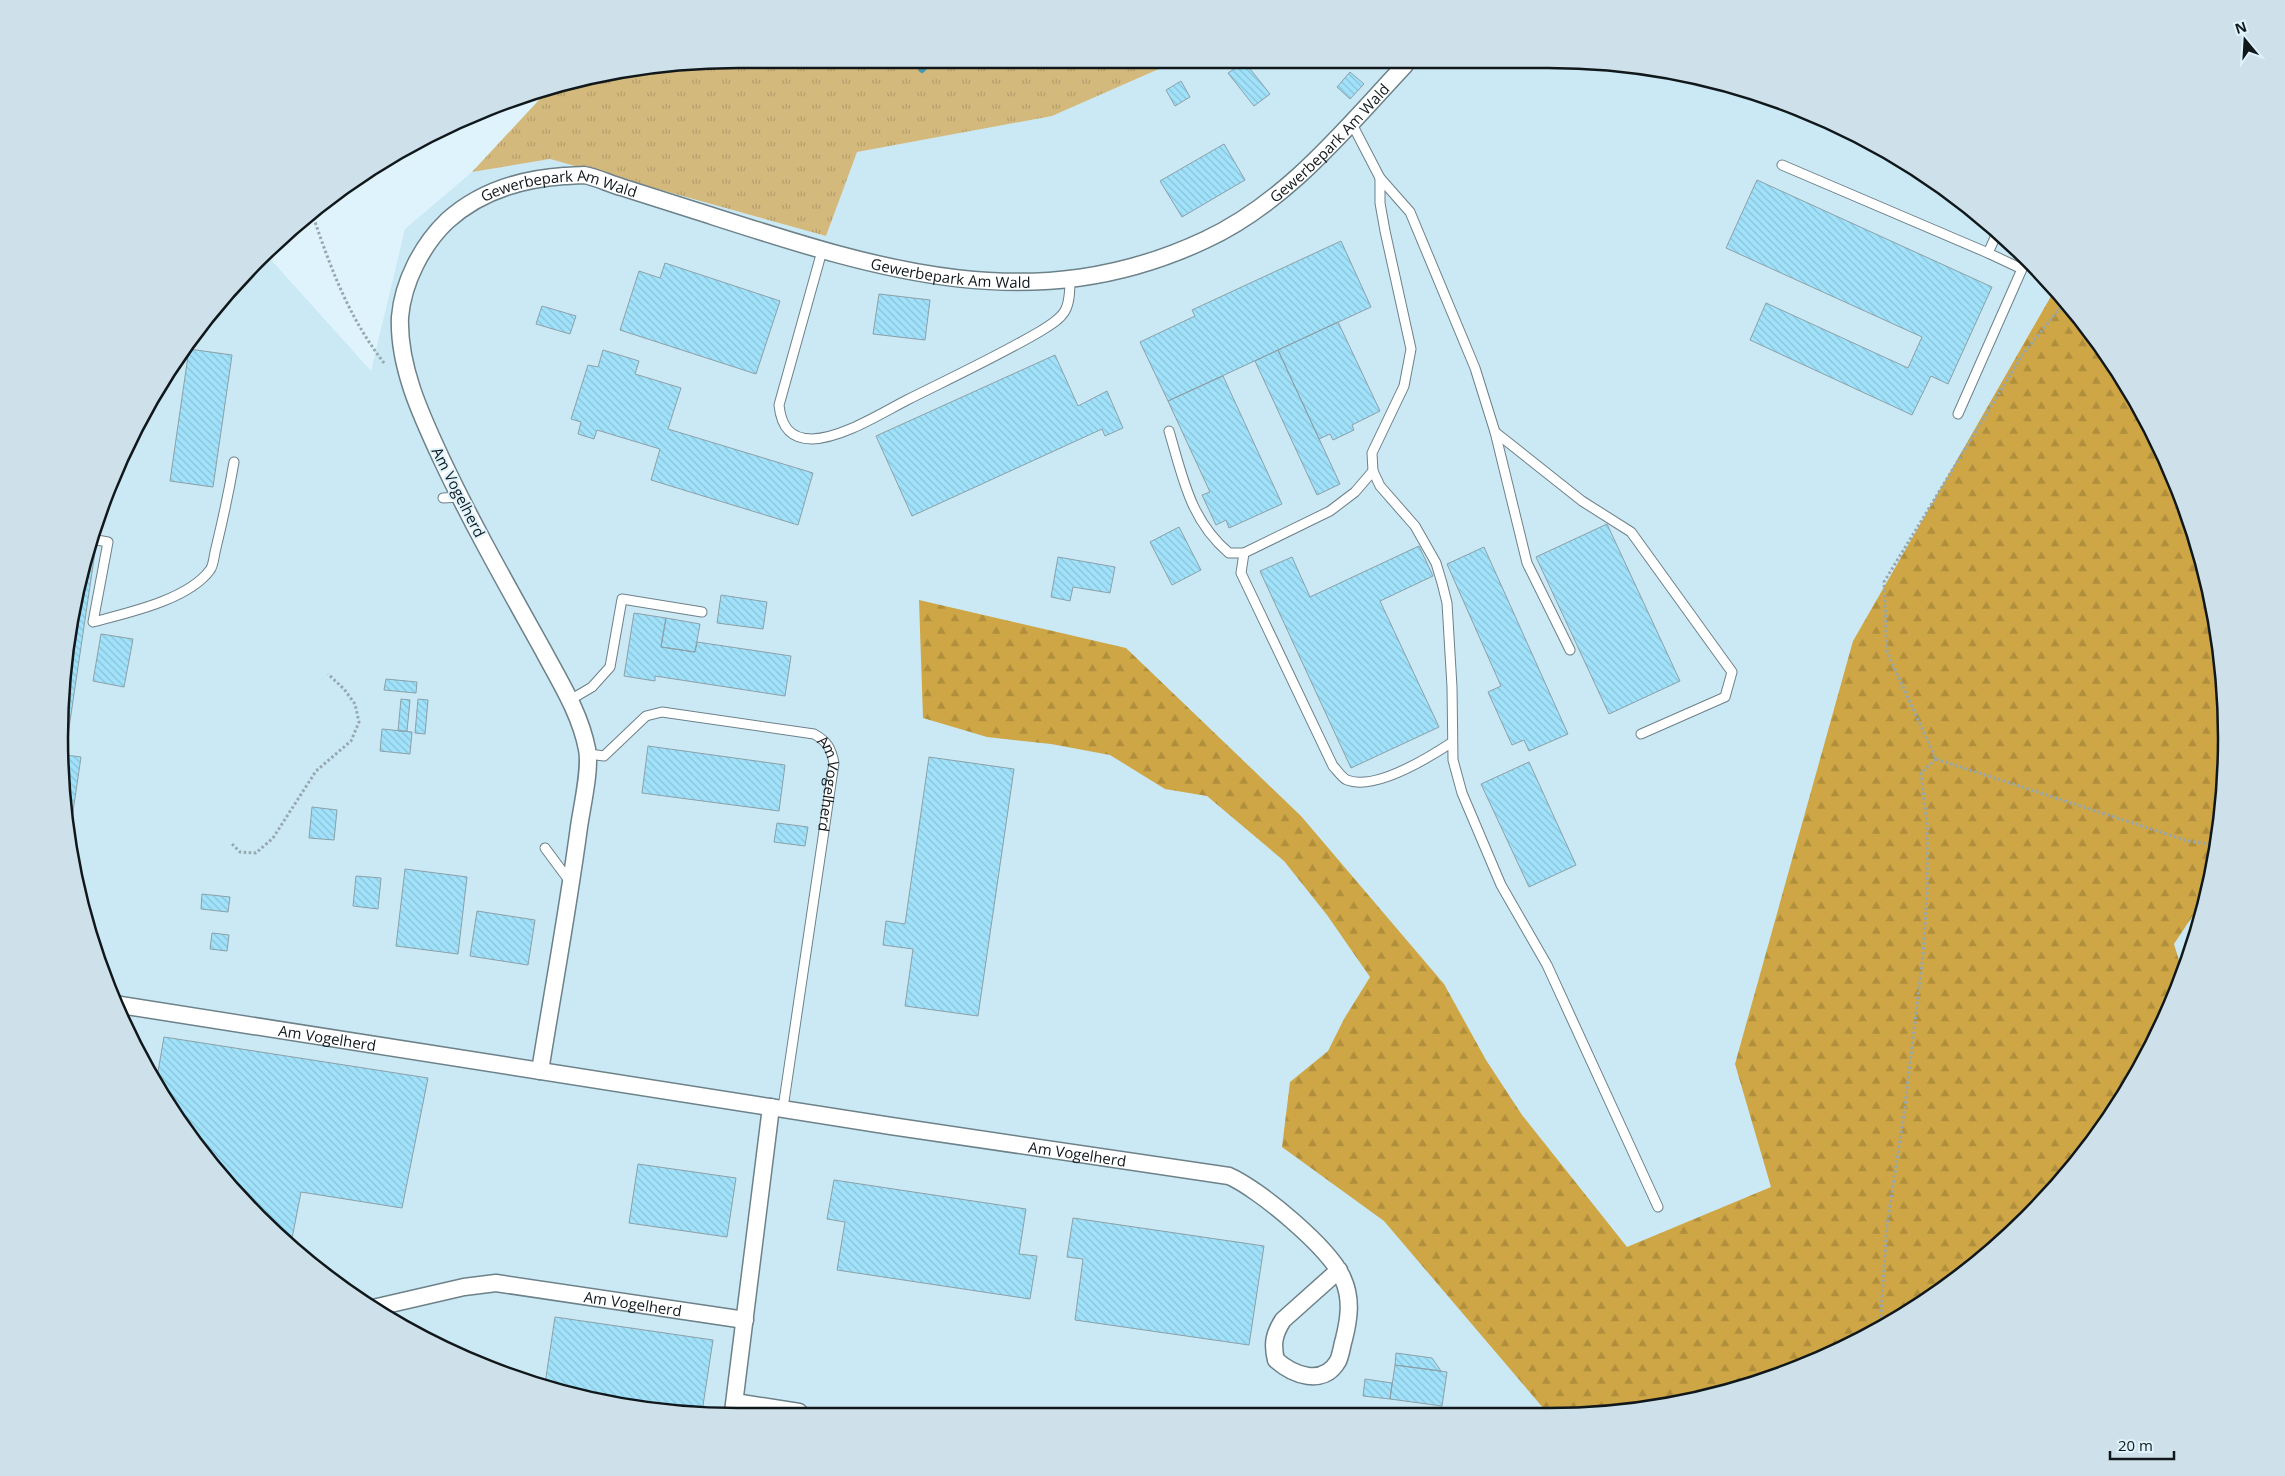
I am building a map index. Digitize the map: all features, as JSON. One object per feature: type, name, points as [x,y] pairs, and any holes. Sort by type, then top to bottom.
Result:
[{"type":"street","name":"Gewerbepark Am Wald","points":[[446,222],[485,194],[530,178],[583,175],[822,251],[916,273],[988,282],[1070,278],[1127,269],[1209,238],[1271,199],[1297,177],[1402,68]]},
{"type":"street","name":"Am Vogelherd","points":[[446,222],[418,256],[400,312],[401,343],[416,400],[460,497],[576,712],[589,754],[572,883],[540,1071]]},
{"type":"street","name":"Am Vogelherd","points":[[124,1006],[777,1108],[1229,1176],[1253,1190],[1313,1239],[1339,1270],[1348,1295],[1349,1312],[1338,1361],[1322,1374],[1312,1376],[1294,1373],[1276,1360],[1273,1347],[1278,1328],[1282,1320],[1339,1270]]},
{"type":"street","name":"Am Vogelherd","points":[[747,1408],[734,1407],[777,1108]]},
{"type":"street","name":"Am Vogelherd","points":[[382,1306],[464,1287],[496,1283],[745,1320]]},
{"type":"lane","points":[[1351,122],[1380,178],[1410,212],[1474,368],[1495,432],[1527,563],[1570,650]]},
{"type":"lane","points":[[1782,165],[2022,269],[1958,414]]},
{"type":"lane","points":[[1380,178],[1384,222],[1411,349],[1404,386],[1372,453],[1373,470],[1380,486],[1415,526],[1436,564],[1442,583],[1446,603],[1452,687],[1451,743],[1453,760],[1462,793],[1501,885],[1547,965],[1658,1207]]},
{"type":"lane","points":[[1988,253],[1994,239]]},
{"type":"lane","points":[[822,251],[779,405],[781,420],[787,430],[809,439],[825,438],[857,425],[1039,332],[1063,316],[1070,297],[1070,278]]},
{"type":"lane","points":[[1170,431],[1188,497],[1204,526],[1215,541],[1229,553],[1244,553],[1330,511],[1355,492],[1373,470]]},
{"type":"lane","points":[[1495,432],[1582,501],[1631,532],[1732,672],[1726,697],[1640,734]]},
{"type":"lane","points":[[97,540],[108,542],[93,622],[149,607],[194,584],[211,569],[225,513],[234,462]]},
{"type":"lane","points":[[442,498],[460,497]]},
{"type":"lane","points":[[1244,553],[1241,572],[1329,758],[1346,780],[1365,783],[1393,774],[1430,757],[1451,743]]},
{"type":"lane","points":[[570,700],[592,687],[610,667],[622,599],[702,612]]},
{"type":"lane","name":"Am Vogelherd","points":[[589,754],[604,756],[646,716],[662,712],[814,734],[824,740],[831,750],[834,763],[777,1108]]},
{"type":"lane","points":[[545,848],[572,883]]},
{"type":"path","points":[[314,219],[329,266],[343,296],[367,340],[386,366]]},
{"type":"path","points":[[2060,307],[2023,354],[1884,582],[1887,652],[1936,759],[2188,842],[2209,844]]},
{"type":"path","points":[[232,844],[240,852],[256,854],[273,838],[316,771],[352,741],[358,722],[355,704],[344,689],[328,674]]},
{"type":"path","points":[[1880,1320],[1887,1225],[1904,1114],[1927,894],[1927,823],[1921,774],[1936,759]]},
{"type":"shaded area","points":[[1161,68],[1591,69],[1635,73],[1678,80],[1721,90],[1763,103],[1844,137],[1882,157],[1920,180],[1955,206],[2021,264],[2051,296],[1853,641],[1771,1187],[1725,1385],[1678,1396],[1635,1403],[1547,1408],[738,1408],[650,1403],[607,1396],[564,1386],[522,1373],[481,1357],[441,1339],[365,1296],[296,1242],[234,1180],[180,1111],[157,1073],[137,1035],[103,954],[90,912],[80,869],[73,826],[69,782],[69,694],[73,650],[90,564],[103,522],[137,441],[180,365],[234,296],[270,259],[371,371],[405,229],[472,172],[550,159],[826,236],[856,152],[1052,116]]},
{"type":"shaded area","points":[[2195,913],[2179,961],[2174,944]]},
{"type":"green space","points":[[738,68],[1161,68],[1052,116],[857,152],[826,236],[550,159],[472,172],[542,97],[607,80],[650,73]]},
{"type":"green space","points":[[2051,296],[2105,365],[2148,441],[2182,522],[2195,564],[2205,607],[2212,650],[2218,738],[2212,826],[2195,912],[2174,944],[2179,961],[2166,995],[2128,1073],[2105,1111],[2079,1146],[2021,1212],[1989,1242],[1920,1296],[1844,1339],[1763,1373],[1721,1386],[1635,1403],[1591,1407],[1543,1408],[1384,1221],[1282,1147],[1290,1082],[1328,1051],[1344,1019],[1370,977],[1327,915],[1284,861],[1207,796],[1165,789],[1110,755],[1051,744],[987,737],[923,718],[919,600],[1126,648],[1301,816],[1444,984],[1486,1060],[1522,1115],[1627,1247],[1771,1187],[1735,1064],[1853,641]]},
{"type":"building","points":[[1236,68],[1249,68],[1270,94],[1254,106],[1228,73]]},
{"type":"building","points":[[1350,72],[1364,84],[1350,99],[1337,87]]},
{"type":"building","points":[[1181,81],[1190,97],[1175,106],[1166,90]]},
{"type":"building","points":[[1224,144],[1245,180],[1182,217],[1160,181]]},
{"type":"building","points":[[1757,180],[1992,287],[1948,384],[1931,376],[1912,415],[1750,340],[1766,303],[1908,368],[1922,337],[1726,248]]},
{"type":"building","points":[[1341,241],[1371,307],[1168,401],[1140,342],[1195,316],[1192,310]]},
{"type":"building","points":[[665,263],[780,301],[756,374],[620,330],[639,271],[660,278]]},
{"type":"building","points":[[879,294],[930,300],[925,340],[873,334]]},
{"type":"building","points":[[542,306],[576,316],[570,334],[536,324]]},
{"type":"building","points":[[1338,322],[1380,411],[1352,425],[1354,430],[1333,440],[1330,434],[1319,439],[1278,350]]},
{"type":"building","points":[[192,349],[232,355],[213,487],[170,481],[188,354]]},
{"type":"building","points":[[603,350],[639,361],[635,374],[681,388],[668,429],[813,473],[798,525],[651,480],[660,449],[597,430],[594,439],[578,434],[581,422],[571,419],[588,365],[598,367]]},
{"type":"building","points":[[1278,350],[1340,484],[1317,495],[1255,361]]},
{"type":"building","points":[[1055,355],[1078,406],[1107,391],[1123,428],[1105,436],[1102,429],[912,516],[876,436]]},
{"type":"building","points":[[1223,376],[1282,504],[1229,528],[1226,520],[1216,525],[1202,495],[1210,492],[1168,401]]},
{"type":"building","points":[[1607,524],[1680,681],[1609,714],[1536,557]]},
{"type":"building","points":[[1179,527],[1201,570],[1172,585],[1150,542]]},
{"type":"building","points":[[1419,546],[1433,576],[1380,601],[1439,727],[1351,768],[1260,571],[1292,557],[1310,597]]},
{"type":"building","points":[[1484,547],[1568,734],[1529,751],[1524,740],[1512,745],[1488,692],[1501,686],[1447,564]]},
{"type":"building","points":[[95,552],[68,734],[73,650],[80,607],[90,564]]},
{"type":"building","points":[[1058,557],[1115,567],[1110,593],[1073,587],[1070,601],[1051,597]]},
{"type":"building","points":[[721,595],[767,602],[763,629],[717,623]]},
{"type":"building","points":[[634,613],[666,618],[661,647],[695,652],[697,642],[791,656],[785,696],[655,676],[655,681],[624,676]]},
{"type":"building","points":[[666,618],[700,624],[695,652],[661,647]]},
{"type":"building","points":[[101,634],[133,639],[124,687],[93,681]]},
{"type":"building","points":[[386,679],[417,682],[416,693],[384,690]]},
{"type":"building","points":[[401,699],[410,700],[407,731],[398,731]]},
{"type":"building","points":[[418,699],[428,700],[425,734],[415,733]]},
{"type":"building","points":[[382,729],[412,732],[410,754],[380,751]]},
{"type":"building","points":[[648,746],[785,765],[779,811],[642,793]]},
{"type":"building","points":[[68,755],[81,757],[72,817]]},
{"type":"building","points":[[929,757],[1014,769],[978,1016],[905,1006],[913,949],[883,945],[886,921],[905,924]]},
{"type":"building","points":[[1529,762],[1576,865],[1529,887],[1481,784]]},
{"type":"building","points":[[312,807],[337,810],[334,840],[309,838]]},
{"type":"building","points":[[777,823],[808,827],[805,846],[774,842]]},
{"type":"building","points":[[405,869],[467,877],[458,954],[396,946]]},
{"type":"building","points":[[356,876],[381,878],[378,909],[353,906]]},
{"type":"building","points":[[202,894],[230,897],[228,912],[201,909]]},
{"type":"building","points":[[477,911],[535,920],[528,965],[470,956]]},
{"type":"building","points":[[212,933],[229,935],[227,951],[210,949]]},
{"type":"building","points":[[164,1037],[428,1078],[402,1208],[301,1192],[292,1238],[234,1180],[206,1146],[180,1111],[158,1074]]},
{"type":"building","points":[[638,1164],[736,1178],[727,1237],[629,1223]]},
{"type":"building","points":[[834,1180],[1026,1209],[1019,1254],[1037,1256],[1030,1299],[837,1270],[845,1222],[827,1219]]},
{"type":"building","points":[[1073,1218],[1264,1246],[1249,1345],[1075,1320],[1083,1259],[1067,1257]]},
{"type":"building","points":[[555,1317],[713,1340],[703,1407],[650,1403],[607,1396],[546,1380]]},
{"type":"building","points":[[1396,1353],[1432,1358],[1441,1371],[1395,1365]]},
{"type":"building","points":[[1395,1365],[1447,1372],[1442,1406],[1390,1399]]},
{"type":"building","points":[[1365,1379],[1392,1383],[1390,1399],[1363,1396]]}]
